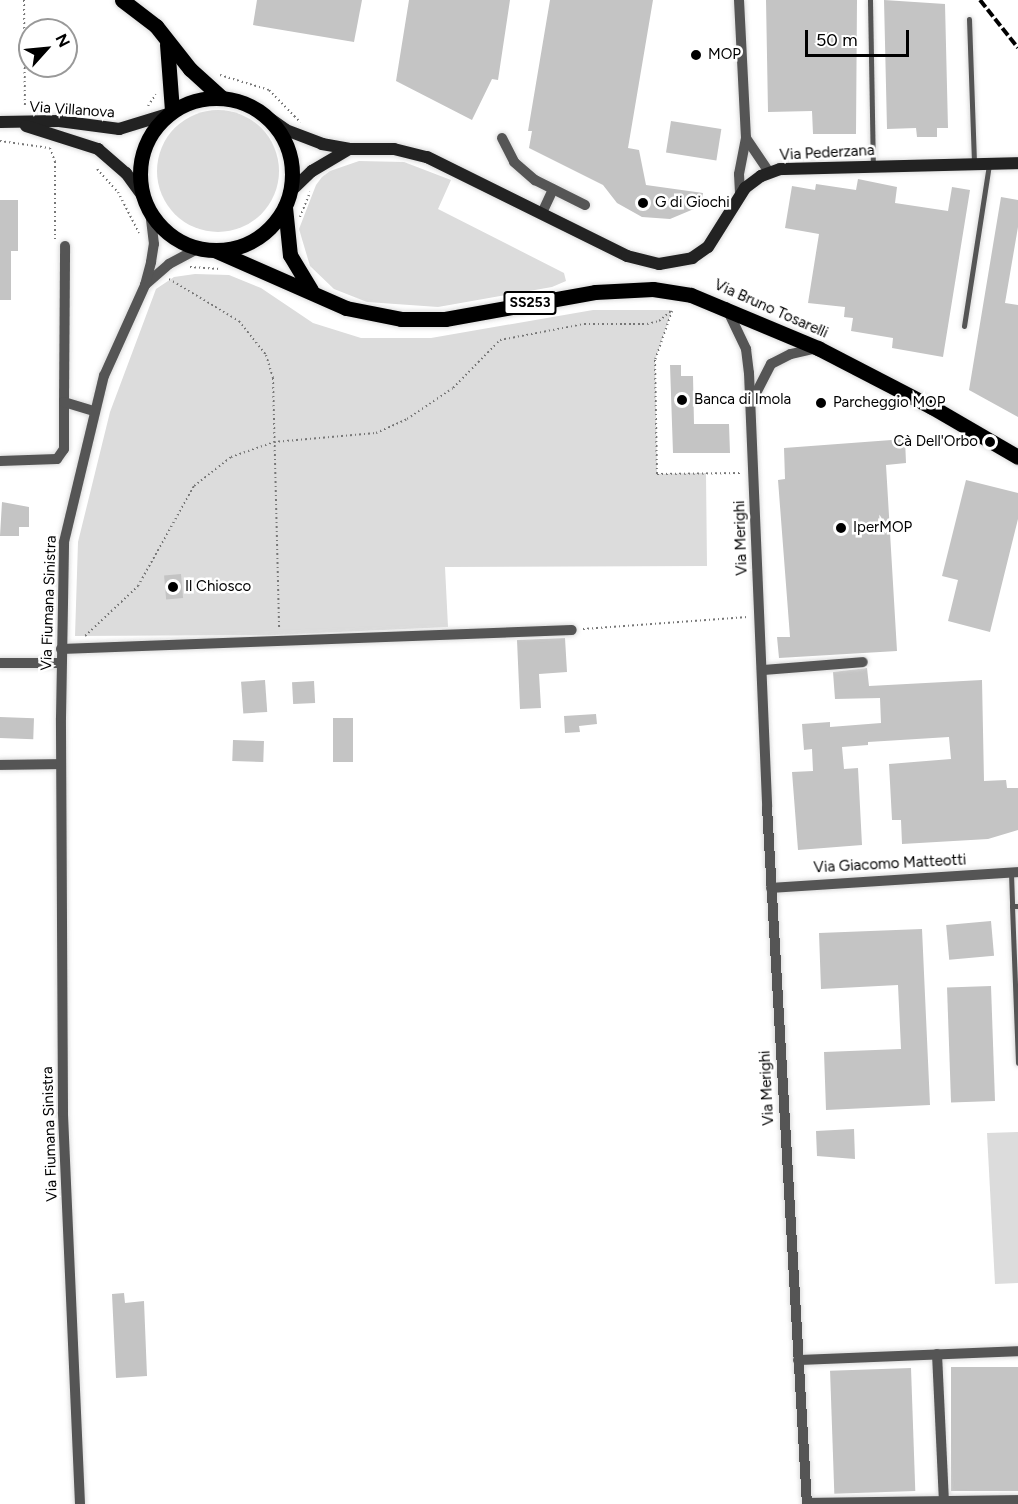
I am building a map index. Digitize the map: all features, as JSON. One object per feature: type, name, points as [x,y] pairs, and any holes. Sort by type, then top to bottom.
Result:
[{"type":"main road","points":[[122,0],[166,38],[190,69],[222,98]]},
{"type":"main road","points":[[166,38],[172,76],[170,113]]},
{"type":"main road","points":[[170,113],[187,103],[222,98],[243,103],[304,139],[349,149],[394,149],[427,157],[542,213]]},
{"type":"main road","name":"Via Villanova","points":[[4,122],[59,121],[119,129],[170,113]]},
{"type":"main road","name":"SS253","points":[[170,113],[155,127],[141,160],[143,196],[150,212],[179,241],[214,250],[256,239],[287,200]]},
{"type":"main road","points":[[262,113],[284,141],[292,175],[287,200],[290,255],[311,290]]},
{"type":"main road","name":"Via Villanova","points":[[4,122],[98,149],[126,173],[143,196]]},
{"type":"main road","points":[[287,200],[323,163],[349,149]]},
{"type":"main road","name":"Via Pederzana","points":[[542,213],[644,263],[671,264],[701,252],[716,237],[740,195],[752,181],[769,172],[811,166],[1018,164]]},
{"type":"main road","name":"Via Bruno Tosarelli","points":[[214,250],[311,290],[346,308],[401,319],[444,319],[626,289],[673,291],[726,307],[818,348],[932,407],[1018,457]]},
{"type":"street","points":[[739,0],[746,138],[739,174],[740,195]]},
{"type":"street","points":[[502,138],[514,162],[553,189],[585,205]]},
{"type":"street","points":[[746,138],[769,172]]},
{"type":"street","points":[[542,213],[553,189]]},
{"type":"street","name":"Via Fiumana Sinistra","points":[[80,1504],[63,1112],[61,649],[64,542],[94,411],[121,335],[145,285],[154,244],[150,212]]},
{"type":"street","name":"Via Fiumana Sinistra","points":[[145,285],[169,264],[199,248]]},
{"type":"street","points":[[0,461],[52,461],[61,456],[64,402],[65,249]]},
{"type":"street","name":"Via Merighi","points":[[726,307],[746,349],[750,404],[771,888],[807,1504]]},
{"type":"street","points":[[750,404],[771,364],[791,354],[818,348]]},
{"type":"street","points":[[64,402],[94,411]]},
{"type":"street","points":[[61,649],[279,643],[572,630]]},
{"type":"street","points":[[762,670],[863,662]]},
{"type":"street","points":[[0,663],[61,663]]},
{"type":"street","points":[[0,765],[61,764]]},
{"type":"street","name":"Via Giacomo Matteotti","points":[[771,888],[1015,872]]},
{"type":"street","points":[[798,1360],[1018,1351]]},
{"type":"street","points":[[937,1354],[944,1502]]},
{"type":"street","points":[[807,1504],[1018,1500]]},
{"type":"lane","points":[[870,0],[873,165]]},
{"type":"lane","points":[[969,19],[974,164]]},
{"type":"lane","points":[[964,326],[989,164]]},
{"type":"lane","name":"Via Giacomo Matteotti","points":[[1015,872],[1018,1063]]},
{"type":"path","points":[[24,0],[25,110],[34,110]]},
{"type":"path","points":[[215,72],[269,90],[303,125]]},
{"type":"path","points":[[145,109],[158,89]]},
{"type":"path","points":[[0,141],[50,148],[55,162],[55,251],[65,249]]},
{"type":"path","points":[[97,169],[118,192],[141,241]]},
{"type":"path","points":[[298,224],[311,187]]},
{"type":"path","points":[[166,276],[251,332],[266,356],[273,378],[279,643]]},
{"type":"path","points":[[674,305],[655,360],[657,474],[741,473],[754,467]]},
{"type":"path","points":[[77,648],[99,620],[138,586],[194,486],[231,457],[274,442],[341,439],[376,433],[407,420],[453,388],[500,340],[584,324],[647,324],[659,321],[672,310]]},
{"type":"path","points":[[572,630],[760,616]]},
{"type":"shaded area","points":[[218,110],[241,115],[252,120],[261,128],[269,137],[274,148],[279,171],[274,194],[269,205],[261,214],[252,222],[241,227],[218,232],[195,227],[184,222],[175,214],[167,205],[162,194],[157,171],[162,148],[167,137],[175,128],[184,120],[195,115]]},
{"type":"shaded area","points":[[359,161],[404,162],[451,180],[438,209],[564,273],[566,281],[552,287],[438,307],[367,302],[334,289],[310,266],[299,229],[316,185],[322,177],[330,171]]},
{"type":"shaded area","points":[[195,274],[229,275],[261,288],[313,323],[361,338],[431,338],[593,310],[672,310],[655,360],[657,474],[706,473],[707,566],[445,567],[448,627],[274,635],[75,636],[78,542],[110,412],[156,289],[174,277]]},
{"type":"shaded area","points":[[1018,1132],[1018,1283],[995,1284],[987,1133]]},
{"type":"building","points":[[257,0],[362,0],[354,42],[253,25]]},
{"type":"building","points":[[409,0],[510,0],[498,80],[492,79],[472,120],[396,81]]},
{"type":"building","points":[[550,0],[653,0],[628,148],[639,150],[646,185],[703,193],[701,206],[670,219],[642,217],[617,203],[603,185],[529,148],[532,131],[528,131]]},
{"type":"building","points":[[766,0],[857,0],[856,134],[813,134],[812,111],[768,112]]},
{"type":"building","points":[[884,0],[945,4],[948,128],[937,128],[937,137],[917,137],[916,128],[887,129]]},
{"type":"building","points":[[671,121],[721,129],[716,161],[666,153]]},
{"type":"building","points":[[858,179],[897,187],[895,203],[948,211],[952,187],[970,190],[943,357],[892,348],[893,338],[851,331],[853,318],[844,317],[845,307],[808,303],[819,234],[785,228],[792,186],[815,190],[816,184],[856,190]]},
{"type":"building","points":[[1001,197],[1018,200],[1018,227],[1005,303],[1018,305],[1018,417],[969,390]]},
{"type":"building","points":[[0,200],[18,200],[18,251],[11,251],[11,300],[0,300]]},
{"type":"building","name":"Banca di Imola","points":[[670,365],[681,365],[681,376],[693,376],[694,424],[729,424],[730,453],[673,453]]},
{"type":"building","points":[[905,439],[906,463],[886,465],[897,651],[779,658],[777,637],[790,637],[778,480],[785,479],[784,448]]},
{"type":"building","points":[[966,480],[1018,493],[1018,519],[990,632],[948,621],[958,580],[942,576]]},
{"type":"building","points":[[2,502],[29,507],[29,527],[19,527],[19,536],[0,536]]},
{"type":"building","name":"Il Chiosco","points":[[181,574],[183,598],[166,599],[164,575]]},
{"type":"building","points":[[565,638],[567,672],[539,674],[541,708],[520,709],[517,640]]},
{"type":"building","points":[[867,668],[869,686],[982,680],[984,781],[1006,780],[1007,788],[1018,788],[1018,830],[988,839],[902,844],[901,820],[892,820],[889,764],[951,759],[949,737],[868,742],[868,745],[842,747],[844,769],[858,768],[862,845],[798,850],[792,772],[813,771],[812,749],[804,750],[802,724],[830,722],[830,727],[881,723],[880,698],[835,699],[833,672]]},
{"type":"building","points":[[265,680],[267,712],[243,714],[241,682]]},
{"type":"building","points":[[314,681],[315,703],[293,704],[292,682]]},
{"type":"building","points":[[596,714],[597,724],[579,726],[580,732],[565,733],[564,716]]},
{"type":"building","points":[[0,717],[34,718],[33,739],[0,738]]},
{"type":"building","points":[[333,718],[353,718],[353,762],[333,762]]},
{"type":"building","points":[[233,740],[264,741],[263,762],[232,761]]},
{"type":"building","points":[[991,921],[994,956],[949,960],[946,925]]},
{"type":"building","points":[[922,929],[930,1105],[826,1110],[824,1052],[901,1049],[898,985],[821,989],[819,933]]},
{"type":"building","points":[[991,986],[995,1101],[951,1102],[947,988]]},
{"type":"building","points":[[854,1129],[855,1159],[817,1156],[816,1131]]},
{"type":"building","points":[[124,1293],[125,1303],[144,1301],[147,1376],[116,1378],[112,1294]]},
{"type":"building","points":[[951,1367],[1018,1367],[1018,1491],[951,1491]]},
{"type":"building","points":[[911,1368],[915,1491],[834,1494],[830,1371]]},
{"type":"railway","points":[[980,0],[1018,48]]},
{"type":"place","name":"MOP","points":[[696,55]]},
{"type":"place","name":"G di Giochi","points":[[643,203]]},
{"type":"place","name":"Banca di Imola","points":[[682,400]]},
{"type":"place","name":"Parcheggio MOP","points":[[821,403]]},
{"type":"place","name":"Cà Dell'Orbo","points":[[990,442]]},
{"type":"place","name":"IperMOP","points":[[841,528]]},
{"type":"place","name":"Il Chiosco","points":[[173,587]]}]
